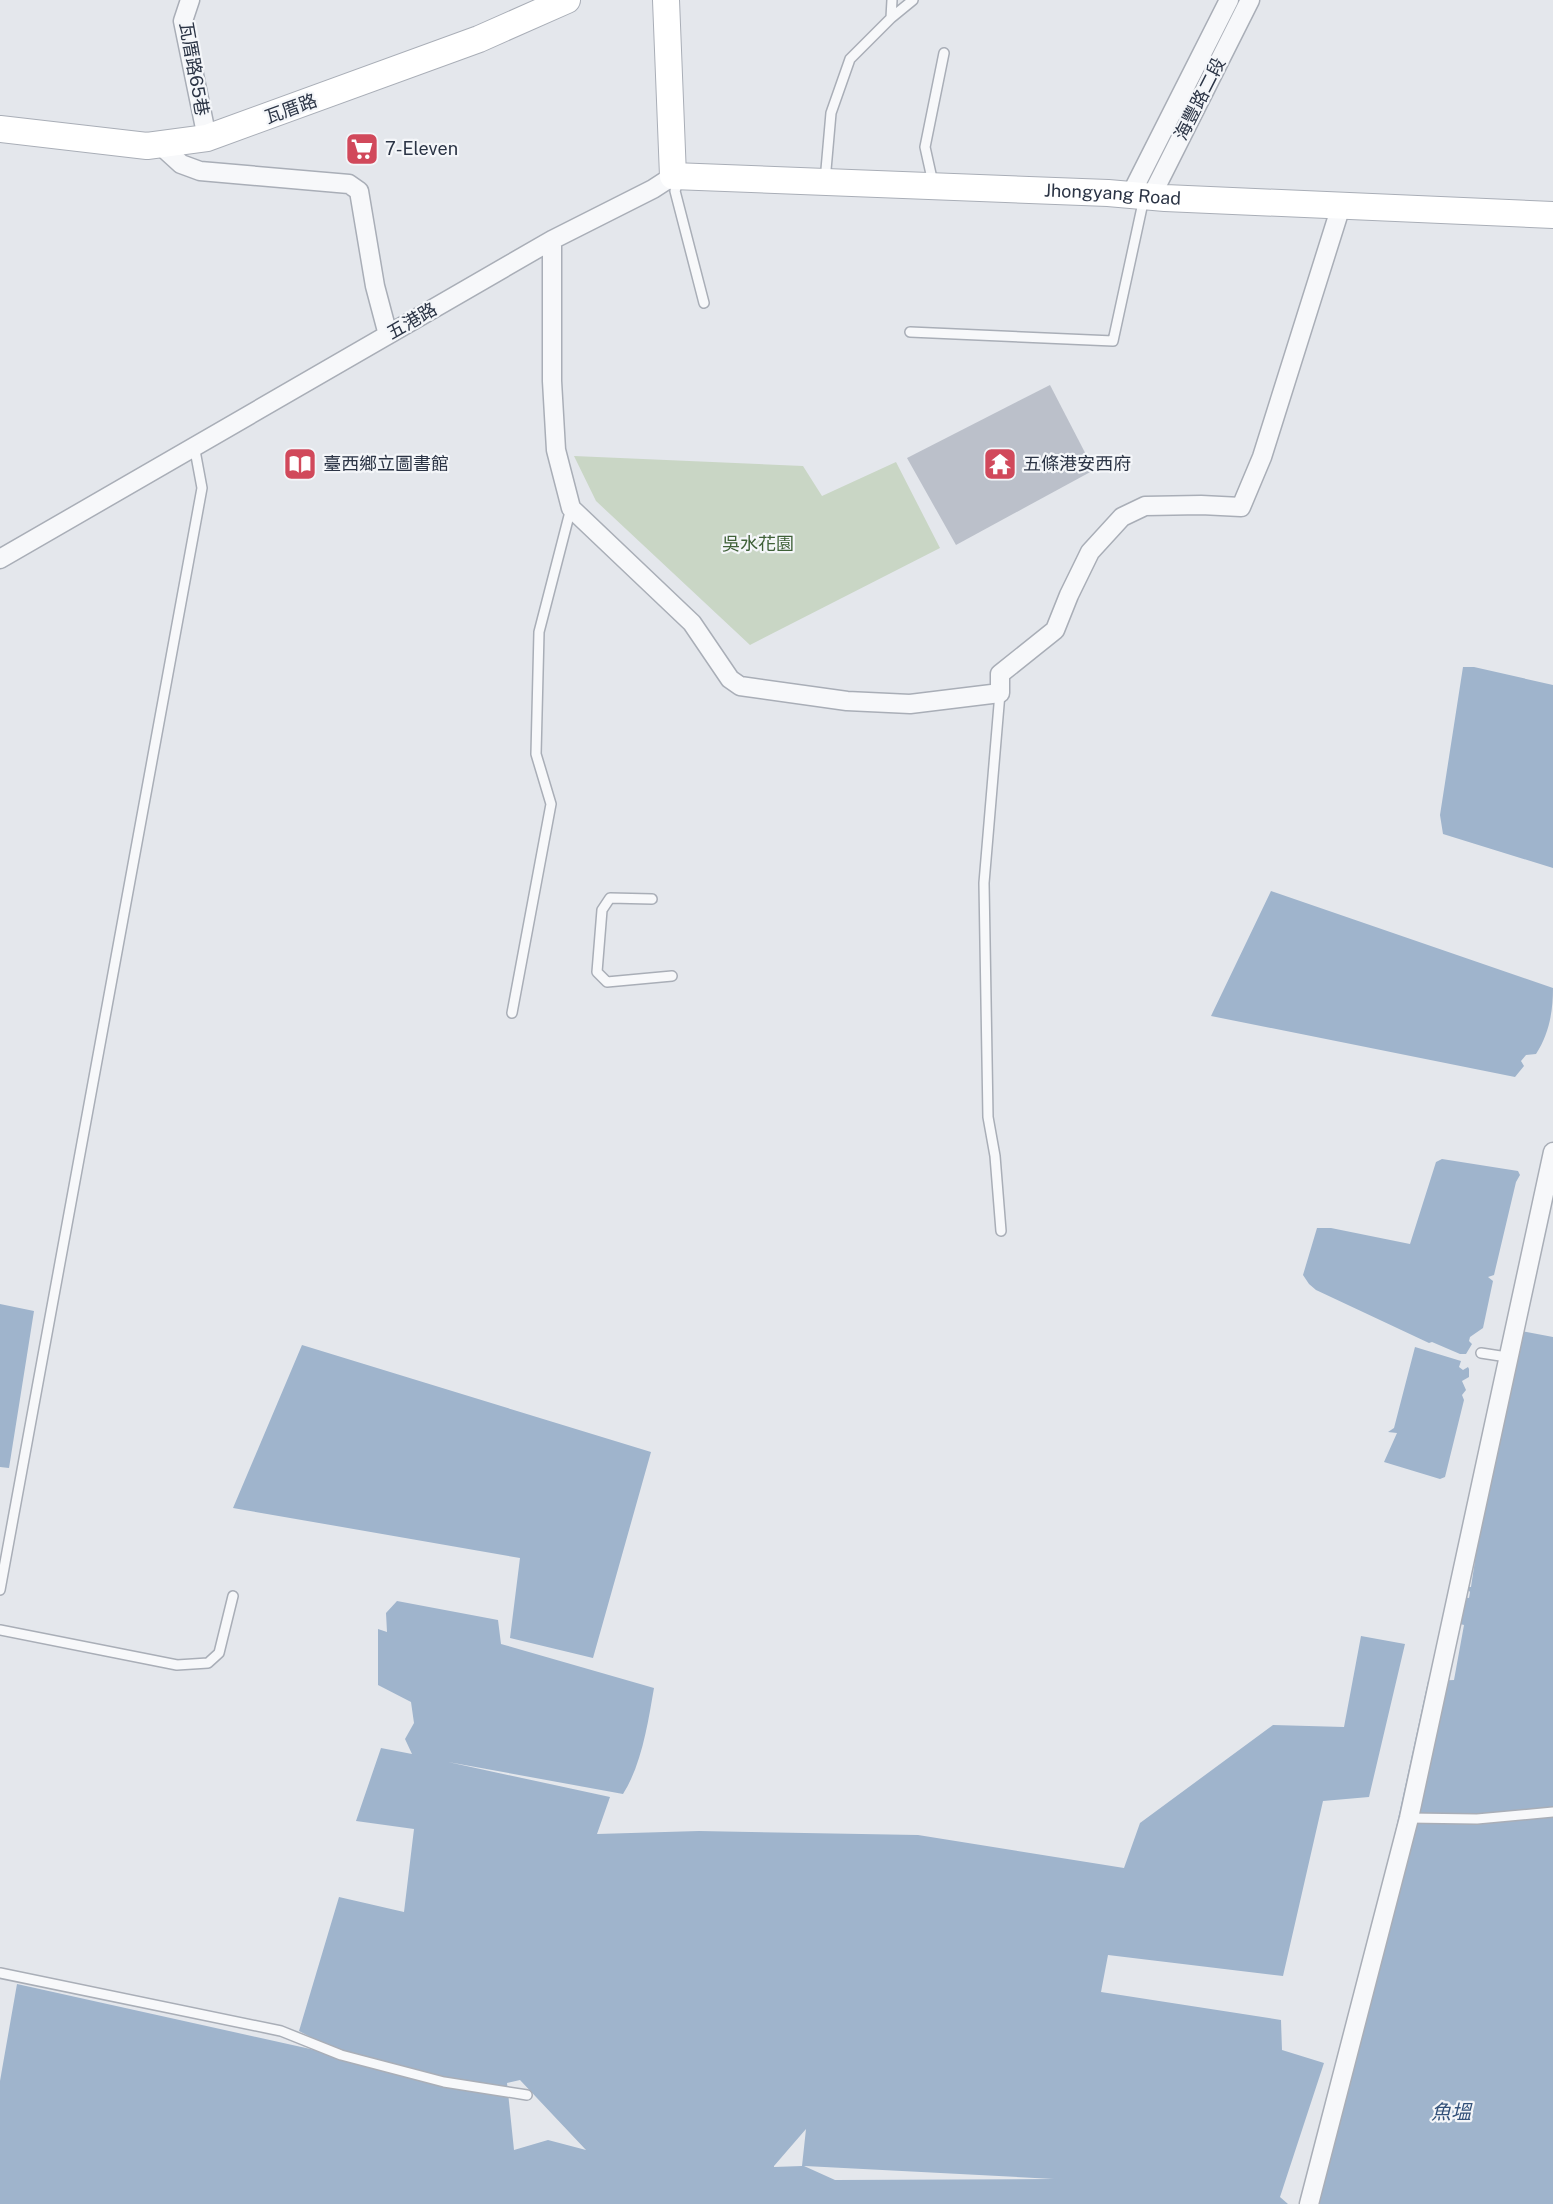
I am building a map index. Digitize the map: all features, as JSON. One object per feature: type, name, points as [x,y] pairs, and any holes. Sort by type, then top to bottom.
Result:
[{"type":"street","name":"瓦厝路65巷","points":[[190,0],[183,21],[207,138]]},
{"type":"street","name":"瓦厝路","points":[[0,129],[147,146],[207,138],[478,39],[567,0]]},
{"type":"street","points":[[666,0],[676,176]]},
{"type":"street","name":"海豐路二段","points":[[1142,196],[1229,0]]},
{"type":"street","name":"海豐路二段","points":[[1142,196],[1250,0]]},
{"type":"street","points":[[159,144],[181,164],[201,171],[349,184],[358,191],[375,286],[388,335]]},
{"type":"street","name":"Jhongyang Road","points":[[676,176],[933,185],[1553,215]]},
{"type":"street","name":"五港路","points":[[0,559],[552,240],[676,176]]},
{"type":"street","points":[[552,240],[552,381],[556,450],[571,508],[692,623],[730,679],[740,686],[847,701],[910,704],[1000,693],[1000,674],[1055,630],[1089,552],[1122,517],[1145,506],[1242,507],[1262,457],[1341,206]]},
{"type":"street","points":[[1310,2204],[1409,1818],[1553,1152]]},
{"type":"lane","points":[[891,18],[892,0]]},
{"type":"lane","points":[[825,181],[831,113],[850,59],[891,18],[913,0]]},
{"type":"lane","points":[[933,185],[925,147],[944,53]]},
{"type":"lane","points":[[676,176],[675,190],[704,303]]},
{"type":"lane","points":[[910,332],[1113,341],[1142,196]]},
{"type":"lane","points":[[0,1590],[202,488],[194,445]]},
{"type":"lane","points":[[512,1013],[551,804],[536,754],[539,632],[571,508]]},
{"type":"lane","points":[[1000,693],[984,883],[988,1117],[995,1156],[1001,1231]]},
{"type":"lane","points":[[652,899],[610,898],[602,910],[597,972],[607,982],[672,976]]},
{"type":"lane","points":[[1481,1353],[1507,1357]]},
{"type":"lane","points":[[0,1630],[177,1665],[208,1663],[219,1653],[233,1596]]},
{"type":"lane","points":[[1409,1818],[1477,1819],[1553,1812]]},
{"type":"lane","points":[[0,1973],[281,2031],[341,2055],[444,2082],[526,2096]]},
{"type":"green space","name":"吳水花園","points":[[574,456],[803,466],[822,496],[896,462],[940,548],[750,645],[596,501]]},
{"type":"water","points":[[1463,667],[1474,667],[1553,685],[1553,868],[1443,834],[1440,815]]},
{"type":"water","points":[[1271,891],[1553,988],[1549,1022],[1536,1054],[1526,1055],[1521,1061],[1524,1066],[1515,1077],[1211,1016]]},
{"type":"water","points":[[1442,1159],[1518,1171],[1520,1175],[1516,1182],[1494,1275],[1488,1277],[1493,1281],[1483,1328],[1470,1337],[1469,1341],[1472,1344],[1466,1354],[1460,1354],[1432,1342],[1429,1343],[1316,1290],[1303,1275],[1317,1228],[1331,1228],[1410,1244],[1436,1162]]},
{"type":"water","points":[[0,1304],[34,1311],[9,1468],[0,1467]]},
{"type":"water","name":"魚塭","points":[[1505,1328],[1553,1337],[1553,2204],[1314,2204],[1428,1681],[1454,1680],[1464,1625],[1460,1624],[1463,1597],[1469,1598],[1470,1592],[1466,1587],[1471,1587],[1476,1554],[1474,1552],[1478,1546],[1462,1541]]},
{"type":"water","points":[[302,1345],[651,1452],[593,1658],[510,1638],[520,1558],[233,1508]]},
{"type":"water","points":[[1415,1347],[1461,1361],[1459,1367],[1463,1370],[1468,1367],[1469,1369],[1469,1377],[1462,1381],[1466,1390],[1462,1395],[1464,1400],[1445,1477],[1440,1479],[1384,1462],[1397,1433],[1388,1432],[1394,1428]]},
{"type":"water","points":[[397,1601],[498,1620],[501,1644],[654,1688],[640,1756],[623,1794],[448,1762],[610,1797],[597,1834],[699,1831],[918,1835],[1124,1868],[1140,1823],[1273,1725],[1344,1727],[1361,1636],[1405,1644],[1369,1797],[1323,1801],[1283,1976],[1108,1955],[1101,1992],[1281,2020],[1282,2050],[1324,2063],[1280,2197],[1288,2204],[0,2204],[0,2081],[17,1984],[351,2058],[299,2031],[339,1897],[404,1912],[414,1829],[356,1821],[381,1748],[412,1754],[405,1739],[414,1723],[411,1702],[378,1685],[378,1629],[387,1632],[386,1613]],"holes":[[[520,2080],[586,2150],[548,2140],[514,2150],[507,2083]],[[806,2129],[802,2166],[774,2166]],[[804,2166],[1054,2179],[835,2180]]]},
{"type":"building","name":"五條港安西府","points":[[1050,385],[1094,470],[956,545],[907,458]]},
{"type":"place","name":"7-Eleven","points":[[362,149]]},
{"type":"place","name":"臺西鄉立圖書館","points":[[300,464]]},
{"type":"place","name":"五條港安西府","points":[[1000,464]]}]
